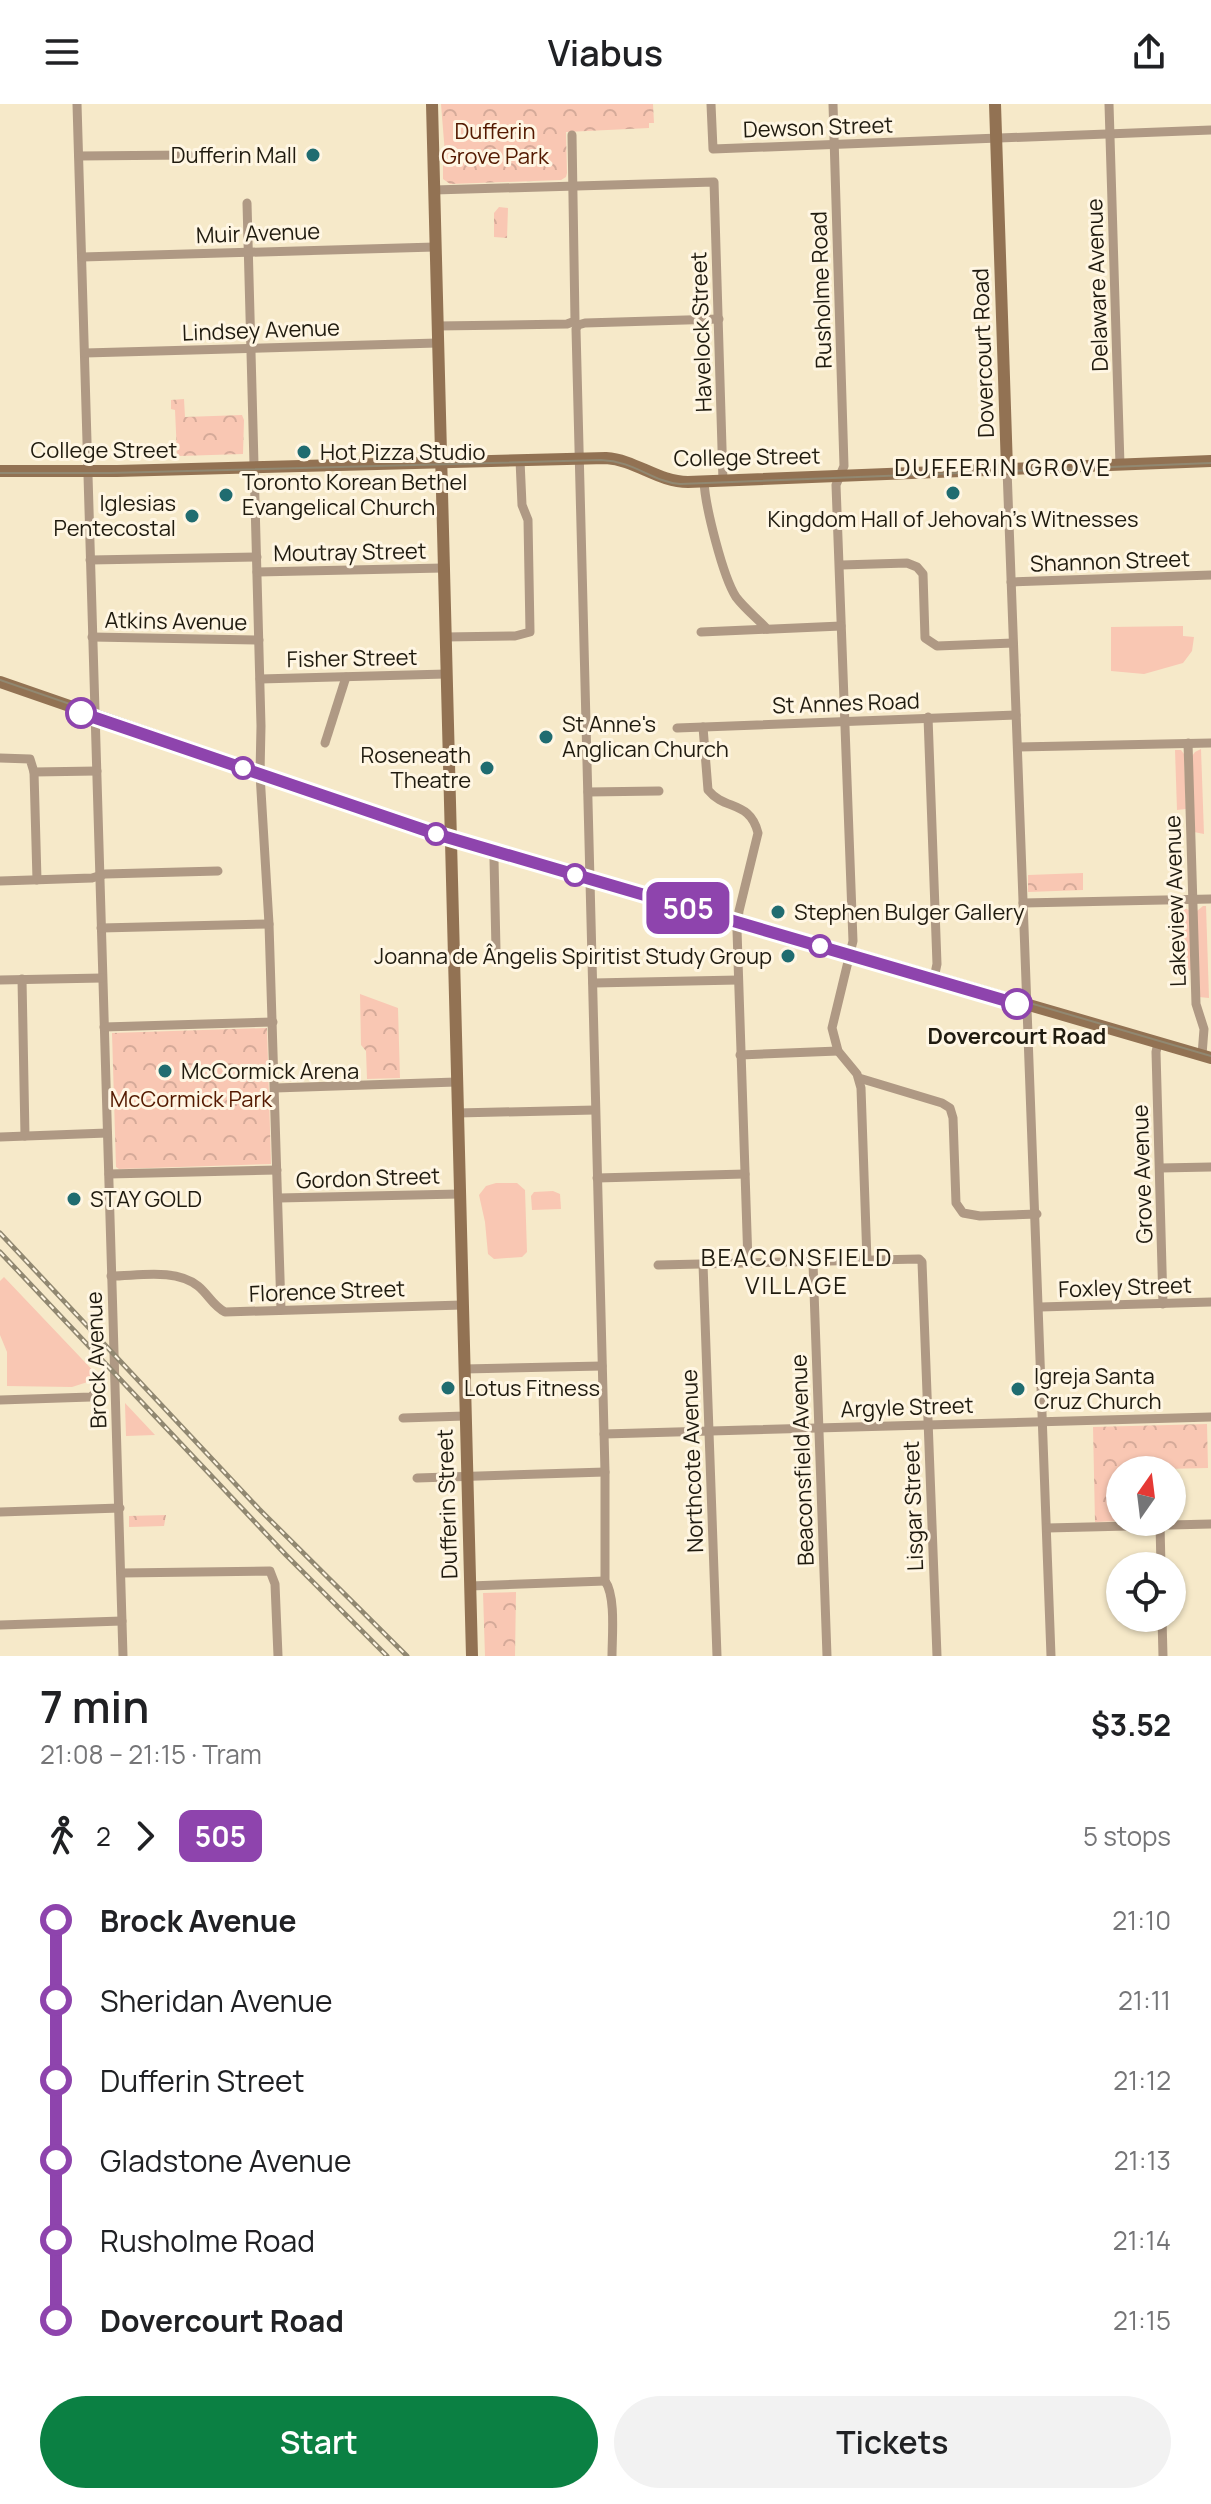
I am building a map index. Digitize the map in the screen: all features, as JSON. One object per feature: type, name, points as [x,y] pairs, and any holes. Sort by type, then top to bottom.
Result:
[{"type":"main road","name":"Dufferin Street","points":[[432,104],[472,1656]]},
{"type":"main road","name":"Dovercourt Road","points":[[995,104],[1007,469]]},
{"type":"main road","name":"College Street","points":[[0,471],[578,458],[618,459],[671,481],[723,481],[1211,461]]},
{"type":"main road","points":[[0,682],[450,836],[1206,1057]]},
{"type":"street","name":"Brock Avenue","points":[[77,104],[123,1656]]},
{"type":"street","name":"Dewson Street","points":[[711,104],[713,149],[1211,130]]},
{"type":"street","name":"Rusholme Road","points":[[833,104],[844,463],[836,485],[846,720],[851,953]]},
{"type":"street","name":"Delaware Avenue","points":[[1109,104],[1120,465]]},
{"type":"street","points":[[572,135],[605,1472],[605,1581],[611,1596],[612,1656]]},
{"type":"street","points":[[79,156],[189,155]]},
{"type":"street","name":"Havelock Street","points":[[573,188],[714,182],[723,481]]},
{"type":"street","points":[[434,190],[573,188]]},
{"type":"street","points":[[247,203],[261,772],[273,1022],[281,1310]]},
{"type":"street","name":"Muir Avenue","points":[[82,257],[435,247]]},
{"type":"street","points":[[437,326],[719,319]]},
{"type":"street","name":"Lindsey Avenue","points":[[85,353],[437,343]]},
{"type":"street","points":[[445,637],[515,636],[530,632],[528,520],[522,505],[520,460]]},
{"type":"street","name":"Dovercourt Road","points":[[1007,469],[1051,1656]]},
{"type":"street","points":[[704,481],[705,502],[731,586],[740,602],[767,629]]},
{"type":"street","name":"Moutray Street","points":[[90,560],[257,557]]},
{"type":"street","points":[[841,565],[907,563],[917,567],[923,578],[925,638],[931,644],[1013,643]]},
{"type":"street","name":"Moutray Street","points":[[257,572],[443,568]]},
{"type":"street","name":"Shannon Street","points":[[1011,582],[1211,575]]},
{"type":"street","points":[[701,632],[841,626]]},
{"type":"street","name":"Atkins Avenue","points":[[92,637],[259,640]]},
{"type":"street","name":"Fisher Street","points":[[260,679],[446,674]]},
{"type":"street","points":[[325,743],[346,677]]},
{"type":"street","name":"St Annes Road","points":[[677,728],[1016,715]]},
{"type":"street","points":[[928,717],[937,964],[934,978]]},
{"type":"street","points":[[703,727],[708,790],[719,800],[747,812],[755,822],[758,833],[737,920],[748,1263]]},
{"type":"street","name":"Lakeview Avenue","points":[[1188,743],[1196,1008],[1204,1029],[1206,1057]]},
{"type":"street","points":[[1018,747],[1211,743]]},
{"type":"street","points":[[0,758],[27,758],[33,762],[37,880]]},
{"type":"street","points":[[34,772],[97,771]]},
{"type":"street","points":[[588,792],[659,791]]},
{"type":"street","points":[[496,950],[494,859],[497,850]]},
{"type":"street","points":[[0,881],[218,871]]},
{"type":"street","points":[[1023,903],[1211,899]]},
{"type":"street","points":[[101,928],[269,924]]},
{"type":"street","points":[[658,1265],[867,1261],[859,1078],[838,1051],[832,1021],[851,953]]},
{"type":"street","points":[[0,980],[102,978]]},
{"type":"street","points":[[22,979],[25,1136]]},
{"type":"street","points":[[593,983],[738,980]]},
{"type":"street","points":[[104,1027],[273,1022]]},
{"type":"street","name":"Grove Avenue","points":[[1158,1043],[1163,1304]]},
{"type":"street","points":[[740,1055],[838,1051]]},
{"type":"street","points":[[859,1078],[936,1100],[950,1108],[956,1203],[963,1213],[980,1216],[1037,1214]]},
{"type":"street","points":[[275,1088],[456,1082]]},
{"type":"street","points":[[457,1113],[595,1110]]},
{"type":"street","points":[[0,1137],[107,1133]]},
{"type":"street","points":[[1160,1168],[1211,1167]]},
{"type":"street","points":[[109,1174],[277,1170]]},
{"type":"street","points":[[597,1178],[745,1174]]},
{"type":"street","name":"Gordon Street","points":[[279,1198],[459,1194]]},
{"type":"street","name":"Lisgar Street","points":[[867,1261],[919,1259],[922,1262],[937,1656]]},
{"type":"street","name":"Beaconsfield Avenue","points":[[813,1263],[827,1656]]},
{"type":"street","name":"Northcote Avenue","points":[[703,1264],[717,1656]]},
{"type":"street","name":"Florence Street","points":[[111,1276],[173,1275],[194,1283],[225,1312],[462,1305]]},
{"type":"street","name":"Foxley Street","points":[[1040,1307],[1211,1302]]},
{"type":"street","points":[[464,1369],[602,1366]]},
{"type":"street","points":[[0,1400],[91,1397],[94,1394]]},
{"type":"street","points":[[403,1418],[465,1416]]},
{"type":"street","name":"Argyle Street","points":[[604,1434],[1211,1417]]},
{"type":"street","points":[[417,1478],[605,1472]]},
{"type":"street","points":[[0,1512],[120,1508]]},
{"type":"street","points":[[1186,1524],[1211,1524]]},
{"type":"street","points":[[1047,1528],[1106,1526]]},
{"type":"street","points":[[121,1573],[265,1569],[273,1575],[278,1656]]},
{"type":"street","points":[[470,1586],[605,1581]]},
{"type":"street","points":[[0,1625],[122,1621]]},
{"type":"street","points":[[1162,1632],[1163,1656]]},
{"type":"green space","name":"Dufferin Grove Park","points":[[441,104],[653,104],[654,123],[649,123],[649,128],[566,132],[567,173],[561,180],[450,184],[443,179],[445,154]]},
{"type":"green space","points":[[499,207],[508,208],[507,238],[494,237],[494,213]]},
{"type":"green space","points":[[184,399],[185,417],[242,415],[243,454],[177,454],[175,410],[171,409],[171,400]]},
{"type":"green space","points":[[1183,626],[1183,636],[1194,637],[1192,651],[1183,663],[1144,674],[1111,671],[1111,627]]},
{"type":"green space","points":[[1201,749],[1204,834],[1194,832],[1192,756]]},
{"type":"green space","points":[[1175,750],[1181,750],[1184,754],[1186,809],[1177,810]]},
{"type":"green space","points":[[1083,873],[1083,890],[1028,892],[1028,875]]},
{"type":"green space","points":[[1180,906],[1189,910],[1191,970],[1182,971]]},
{"type":"green space","points":[[1206,906],[1209,998],[1199,997],[1197,911]]},
{"type":"green space","points":[[360,994],[398,1008],[400,1078],[367,1079],[366,1051],[361,1045]]},
{"type":"green space","name":"McCormick Park","points":[[267,1028],[271,1164],[116,1167],[112,1033]]},
{"type":"green space","points":[[517,1183],[525,1190],[527,1252],[522,1257],[494,1259],[488,1254],[479,1195],[486,1186]]},
{"type":"green space","points":[[553,1191],[560,1194],[561,1209],[532,1210],[531,1196],[534,1192]]},
{"type":"green space","points":[[4,1277],[100,1378],[72,1387],[7,1386],[7,1352],[0,1335],[0,1281]]},
{"type":"green space","points":[[125,1403],[155,1435],[126,1436]]},
{"type":"green space","points":[[1207,1424],[1208,1468],[1186,1468],[1186,1456],[1106,1456],[1106,1522],[1095,1522],[1093,1427]]},
{"type":"green space","points":[[166,1515],[164,1526],[129,1527],[129,1516]]},
{"type":"green space","points":[[516,1592],[515,1656],[485,1656],[483,1593]]},
{"type":"tram line","points":[[0,473],[601,460],[624,464],[661,480],[680,484],[1211,463]]},
{"type":"tram line","points":[[0,680],[427,827],[1211,1056]]},
{"type":"tram line","name":"505","points":[[81,713],[436,834],[1017,1004]]},
{"type":"railway","points":[[0,1233],[259,1509],[407,1656]]},
{"type":"railway","points":[[0,1252],[286,1555],[387,1656]]},
{"type":"place","name":"Dufferin Mall","points":[[313,155]]},
{"type":"place","name":"Hot Pizza Studio","points":[[304,452]]},
{"type":"place","name":"Kingdom Hall of Jehovah's Witnesses","points":[[953,493]]},
{"type":"place","name":"Toronto Korean Bethel Evangelical Church","points":[[226,495]]},
{"type":"place","name":"Iglesias Pentecostal","points":[[192,516]]},
{"type":"place","name":"St Anne's Anglican Church","points":[[546,737]]},
{"type":"place","name":"Roseneath Theatre","points":[[487,768]]},
{"type":"place","name":"Stephen Bulger Gallery","points":[[778,912]]},
{"type":"place","name":"Joanna de Ângelis Spiritist Study Group","points":[[788,956]]},
{"type":"place","name":"Dovercourt Road","points":[[1017,1004]]},
{"type":"place","name":"McCormick Arena","points":[[165,1071]]},
{"type":"place","name":"STAY GOLD","points":[[74,1199]]},
{"type":"place","name":"Lotus Fitness","points":[[448,1388]]},
{"type":"place","name":"Igreja Santa Cruz Church","points":[[1018,1389]]},
{"type":"district","name":"DUFFERIN GROVE","points":[[1003,466]]},
{"type":"district","name":"BEACONSFIELD VILLAGE","points":[[797,1270]]}]
